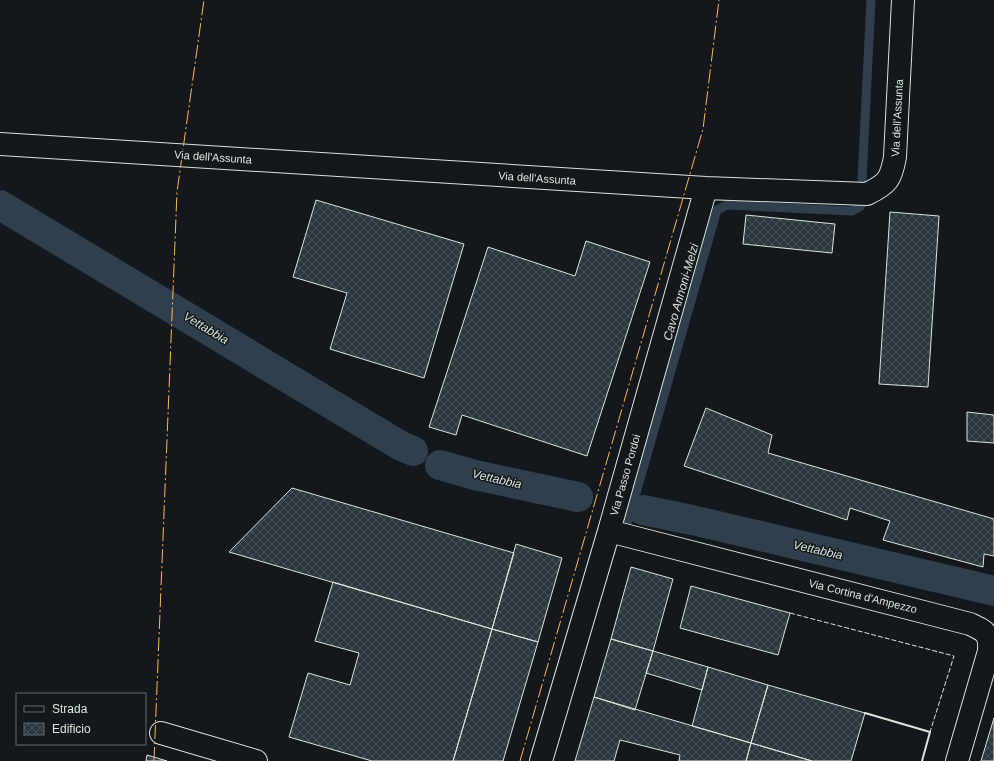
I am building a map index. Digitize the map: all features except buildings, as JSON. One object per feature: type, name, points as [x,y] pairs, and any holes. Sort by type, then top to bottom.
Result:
[{"type":"street","name":"Via dell'Assunta","points":[[0,144],[706,188],[867,194],[883,186],[892,172],[895,157],[903,0]]},
{"type":"street","name":"Via Passo Pordoi","points":[[541,761],[609,531],[706,188]]},
{"type":"street","name":"Via Cortina d'Ampezzo","points":[[609,531],[970,624],[983,630],[988,635],[990,642],[989,650],[957,761]]},
{"type":"street","points":[[161,733],[256,761]]},
{"type":"waterway","name":"Cavo Annoni-Melzi","points":[[862,180],[871,0]]},
{"type":"waterway","name":"Vettabbia","points":[[0,205],[401,446],[413,451]]},
{"type":"waterway","name":"Cavo Annoni-Melzi","points":[[628,521],[717,210],[727,205],[852,211],[861,206]]},
{"type":"waterway","name":"Vettabbia","points":[[440,465],[475,475],[578,497]]},
{"type":"waterway","name":"Vettabbia","points":[[643,510],[692,520],[994,591]]},
{"type":"fence","points":[[790,613],[954,656],[930,732]]},
{"type":"wall","points":[[865,713],[930,732],[922,761]]},
{"type":"power","points":[[154,761],[177,192],[204,0]]},
{"type":"power","points":[[520,761],[703,129],[719,0]]}]
